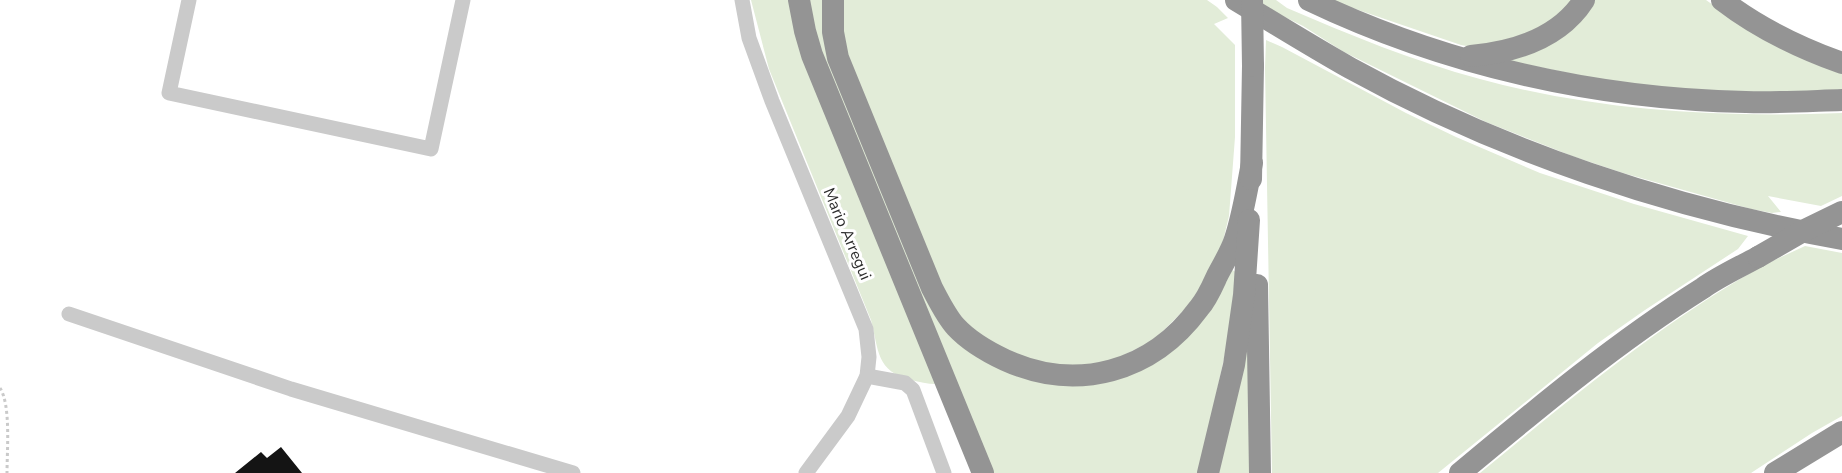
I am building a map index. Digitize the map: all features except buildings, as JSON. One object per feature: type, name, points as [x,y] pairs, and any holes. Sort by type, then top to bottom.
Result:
[{"type":"highway","points":[[799,0],[812,55],[983,473]]},
{"type":"highway","points":[[833,0],[833,32],[838,58],[932,288],[956,327],[994,355],[1018,367],[1065,377],[1114,370],[1154,351],[1172,339],[1201,307],[1235,241],[1252,164]]},
{"type":"highway","points":[[1236,0],[1351,69],[1439,112],[1522,148],[1612,182],[1696,206],[1778,227],[1842,239]]},
{"type":"highway","points":[[1208,473],[1234,365],[1244,295],[1252,164],[1252,0]]},
{"type":"highway","points":[[1309,0],[1398,38],[1456,58],[1536,78],[1642,95],[1746,102],[1842,100]]},
{"type":"highway","points":[[1456,58],[1505,52],[1535,41],[1551,33],[1568,20],[1584,0]]},
{"type":"highway","points":[[1722,0],[1786,39],[1842,63]]},
{"type":"highway","points":[[1252,164],[1257,211],[1260,473]]},
{"type":"highway","points":[[1460,473],[1569,384],[1703,288],[1805,230],[1842,212]]},
{"type":"highway","points":[[1775,473],[1842,432]]},
{"type":"street","points":[[189,0],[169,93],[431,149],[463,0]]},
{"type":"street","name":"Mario Arregui","points":[[742,0],[749,38],[772,101],[866,328],[869,357],[867,376],[848,416],[806,473]]},
{"type":"street","points":[[69,314],[291,389],[573,473]]},
{"type":"street","points":[[867,376],[905,383],[913,390],[944,473]]},
{"type":"path","points":[[0,388],[6,405],[7,473]]},
{"type":"green space","points":[[751,0],[790,0],[936,384],[900,376],[891,371],[881,358],[871,320],[769,69]]},
{"type":"green space","points":[[808,0],[824,0],[823,17],[971,350],[1122,376],[1228,268],[1236,272],[1228,340],[1199,473],[991,473],[817,41]]},
{"type":"green space","points":[[844,0],[1207,0],[1217,7],[1228,18],[1214,24],[1235,45],[1235,137],[1229,216],[1222,245],[1198,296],[1154,340],[1110,362],[1062,367],[1007,354],[968,325],[942,292],[848,57],[843,36]]},
{"type":"green space","points":[[1250,0],[1276,0],[1287,8],[1358,38],[1455,72],[1569,99],[1705,113],[1842,113],[1842,196],[1821,206],[1768,196],[1781,212],[1772,213],[1623,173],[1572,156],[1486,122],[1344,52],[1303,26]]},
{"type":"green space","points":[[1329,0],[1577,0],[1553,26],[1477,48],[1461,45]]},
{"type":"green space","points":[[1593,0],[1706,0],[1730,17],[1842,72],[1842,93],[1802,95],[1632,86],[1509,61]]},
{"type":"green space","points":[[1266,40],[1406,113],[1540,173],[1634,204],[1748,236],[1738,249],[1598,343],[1438,473],[1272,473]]},
{"type":"green space","points":[[1805,246],[1842,253],[1842,416],[1751,473],[1480,473],[1615,364],[1685,314],[1759,268]]},
{"type":"green space","points":[[1248,275],[1254,473],[1214,473]]}]
